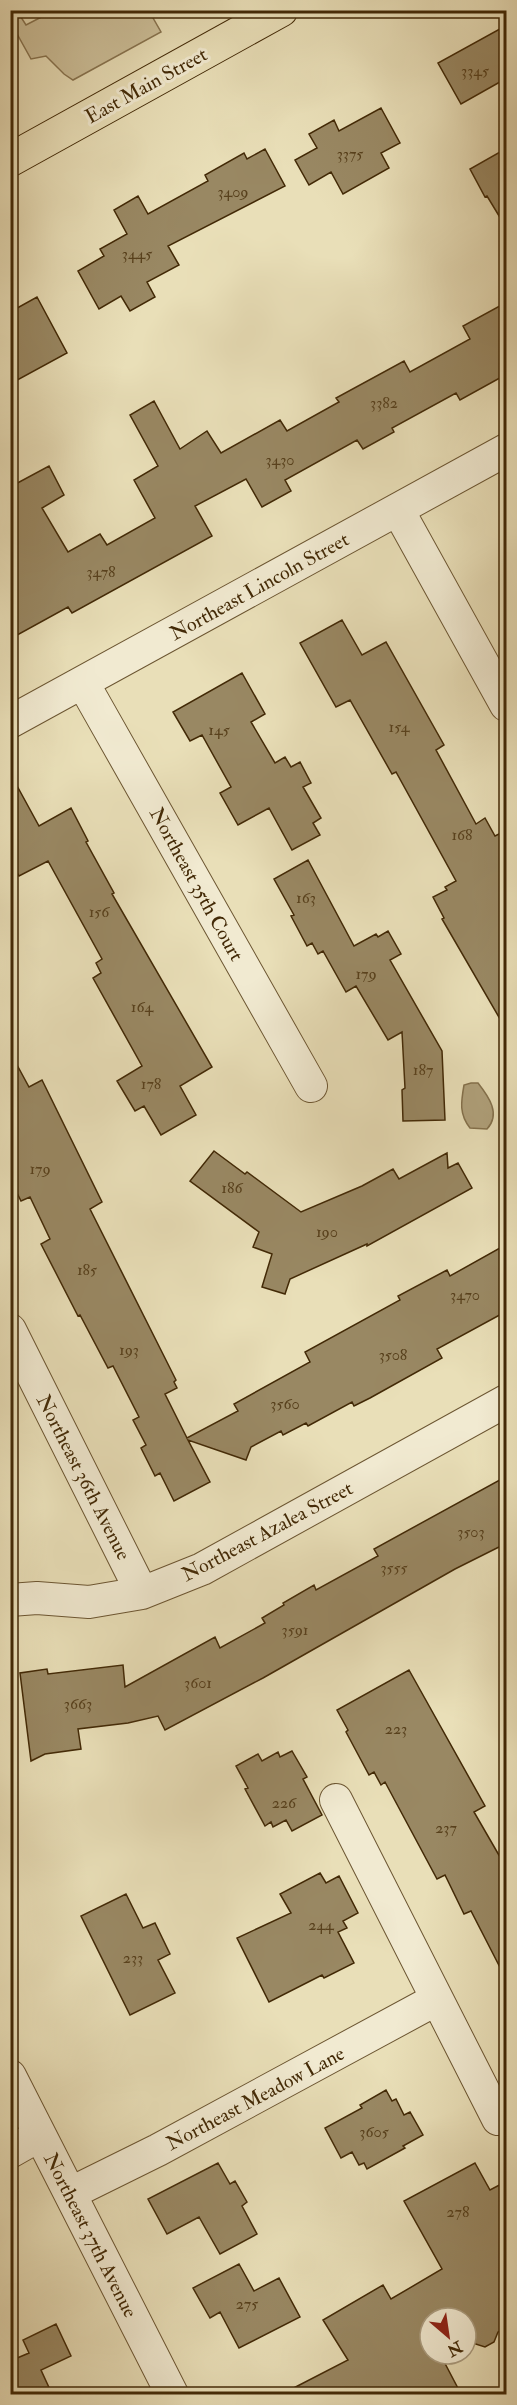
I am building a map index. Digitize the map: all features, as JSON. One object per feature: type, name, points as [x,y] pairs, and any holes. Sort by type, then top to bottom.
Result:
[{"type":"main road","name":"East Main Street","points":[[10,160],[281,10]]},
{"type":"street","name":"Northeast Lincoln Street","points":[[10,722],[507,450]]},
{"type":"street","points":[[398,510],[507,705]]},
{"type":"street","name":"Northeast 35th Court","points":[[83,682],[311,1086]]},
{"type":"street","name":"Northeast 36th Avenue","points":[[10,1330],[142,1593]]},
{"type":"street","name":"Northeast Azalea Street","points":[[10,1600],[38,1598],[89,1602],[142,1593],[202,1569],[507,1401]]},
{"type":"street","points":[[336,1800],[498,2120]]},
{"type":"street","name":"Northeast Meadow Lane","points":[[71,2193],[158,2151],[437,1999]]},
{"type":"street","name":"Northeast 37th Avenue","points":[[10,2076],[172,2394]]},
{"type":"street","points":[[10,2152],[40,2135]]},
{"type":"shaded area","points":[[53,11],[149,11],[161,32],[73,80],[46,56],[31,59],[11,23],[11,19],[19,14],[26,25]]},
{"type":"shaded area","points":[[478,1083],[492,1106],[493,1117],[487,1129],[470,1128],[462,1113],[464,1085]]},
{"type":"building","points":[[507,25],[507,78],[461,104],[438,63]]},
{"type":"building","points":[[381,108],[400,143],[381,153],[389,168],[343,194],[331,172],[309,185],[295,160],[317,148],[309,134],[334,120],[339,131]]},
{"type":"building","points":[[507,148],[507,229],[487,196],[485,197],[470,169]]},
{"type":"building","points":[[265,149],[285,186],[168,246],[179,265],[147,282],[155,297],[130,311],[121,296],[99,309],[78,271],[104,256],[100,249],[127,234],[114,210],[138,196],[148,214],[208,181],[205,175],[244,153],[247,159]]},
{"type":"building","points":[[37,297],[67,353],[10,384],[10,312]]},
{"type":"building","points":[[507,302],[507,374],[460,400],[456,393],[392,428],[394,432],[363,449],[357,440],[285,480],[291,491],[262,507],[246,479],[195,506],[212,536],[72,613],[68,607],[10,639],[10,487],[49,466],[64,495],[42,508],[68,552],[100,534],[107,545],[155,518],[134,480],[158,466],[130,415],[154,401],[180,449],[207,431],[221,453],[280,420],[287,431],[339,402],[336,398],[404,361],[410,372],[470,339],[463,326]]},
{"type":"building","points":[[342,620],[362,655],[386,642],[444,745],[436,750],[476,824],[485,818],[495,836],[507,830],[507,1031],[442,919],[444,918],[433,897],[447,890],[445,887],[456,881],[396,772],[392,774],[350,700],[336,707],[300,643]]},
{"type":"building","points":[[242,673],[265,714],[251,722],[275,763],[285,757],[291,767],[300,762],[311,783],[303,787],[321,818],[313,823],[320,835],[292,850],[269,808],[238,825],[220,793],[231,787],[202,735],[190,741],[173,712]]},
{"type":"building","points":[[10,773],[39,826],[71,808],[88,841],[86,842],[114,893],[112,894],[212,1067],[180,1086],[196,1115],[161,1135],[144,1106],[135,1111],[117,1081],[142,1066],[93,978],[101,973],[96,963],[102,959],[48,861],[19,876],[10,861]]},
{"type":"building","points":[[308,860],[354,946],[376,934],[378,937],[388,931],[401,954],[390,960],[442,1051],[445,1120],[403,1121],[402,1090],[405,1088],[402,1032],[388,1040],[356,986],[346,992],[323,951],[318,954],[312,943],[307,946],[291,916],[294,915],[274,879]]},
{"type":"building","points":[[10,1052],[29,1087],[42,1080],[102,1202],[90,1209],[176,1380],[174,1382],[177,1388],[165,1394],[187,1438],[238,1411],[234,1404],[310,1362],[305,1352],[400,1300],[398,1296],[447,1270],[450,1276],[507,1244],[507,1311],[437,1349],[442,1358],[370,1398],[354,1406],[352,1402],[308,1426],[306,1423],[283,1435],[281,1431],[251,1447],[246,1460],[188,1440],[210,1482],[174,1501],[160,1473],[155,1476],[141,1448],[146,1445],[133,1420],[139,1417],[113,1366],[108,1368],[41,1244],[50,1239],[30,1197],[21,1201],[10,1179]]},
{"type":"building","points":[[214,1151],[301,1212],[362,1186],[393,1169],[399,1179],[447,1153],[448,1168],[458,1163],[472,1188],[367,1246],[367,1244],[290,1279],[285,1294],[262,1287],[272,1254],[253,1247],[259,1232],[190,1181]]},
{"type":"building","points":[[507,1476],[507,1543],[455,1569],[263,1678],[165,1730],[158,1716],[128,1723],[78,1729],[81,1749],[45,1754],[31,1761],[20,1673],[47,1669],[48,1674],[123,1665],[125,1687],[215,1637],[220,1648],[265,1623],[262,1618],[284,1605],[283,1603],[314,1585],[316,1590],[378,1556],[374,1549]]},
{"type":"building","points":[[409,1670],[485,1806],[474,1812],[507,1869],[507,1981],[471,1911],[464,1914],[445,1875],[437,1879],[385,1782],[381,1785],[374,1772],[369,1775],[337,1710]]},
{"type":"building","points":[[292,1751],[307,1777],[303,1779],[322,1815],[292,1831],[286,1820],[273,1827],[271,1822],[265,1826],[245,1789],[248,1788],[236,1766],[258,1754],[262,1761],[278,1752],[280,1757]]},
{"type":"building","points":[[320,1873],[326,1883],[339,1876],[358,1913],[343,1921],[347,1928],[338,1932],[354,1963],[324,1978],[322,1975],[269,2002],[237,1938],[291,1913],[280,1894]]},
{"type":"building","points":[[126,1894],[143,1928],[155,1923],[170,1954],[158,1960],[175,1993],[130,2015],[81,1916]]},
{"type":"building","points":[[386,2090],[392,2101],[396,2099],[404,2115],[410,2112],[423,2135],[367,2169],[364,2163],[359,2165],[352,2152],[341,2158],[325,2128],[362,2108],[360,2105]]},
{"type":"building","points":[[218,2163],[230,2184],[235,2181],[247,2202],[242,2206],[257,2234],[220,2254],[199,2217],[167,2234],[148,2199]]},
{"type":"building","points":[[475,2163],[490,2190],[507,2181],[507,2328],[498,2332],[494,2342],[485,2347],[478,2345],[478,2306],[418,2306],[418,2366],[446,2366],[461,2394],[282,2394],[348,2360],[323,2320],[383,2285],[391,2299],[442,2269],[404,2201]]},
{"type":"building","points":[[239,2264],[254,2291],[279,2278],[300,2317],[239,2348],[220,2312],[210,2318],[193,2288]]},
{"type":"building","points":[[56,2324],[71,2356],[41,2370],[52,2394],[10,2394],[10,2361],[29,2353],[23,2340]]}]
